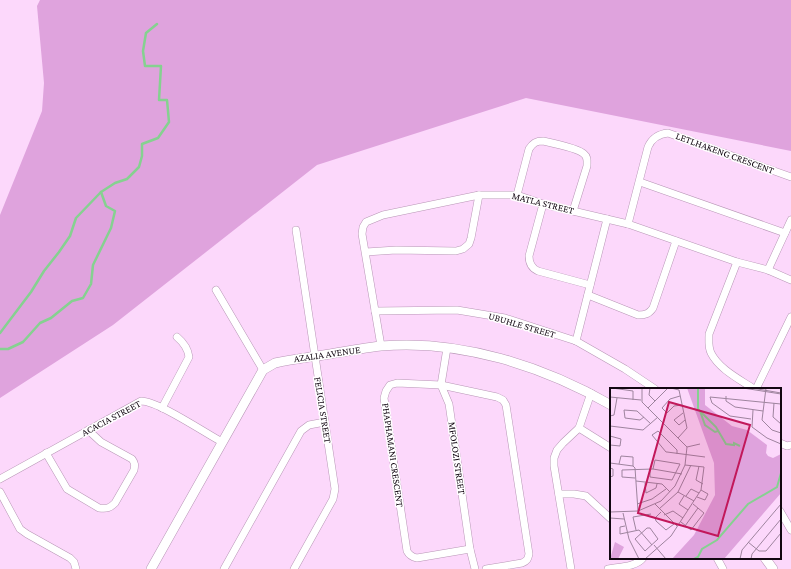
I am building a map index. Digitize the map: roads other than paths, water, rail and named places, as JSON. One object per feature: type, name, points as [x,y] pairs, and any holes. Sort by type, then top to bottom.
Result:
[{"type":"street","name":"LETLHAKENG CRESCENT","points":[[628,224],[650,142],[660,134],[668,133],[791,177]]},
{"type":"street","points":[[517,195],[529,149],[532,144],[538,141],[543,141],[579,151],[588,159],[573,211]]},
{"type":"street","points":[[640,182],[785,233]]},
{"type":"street","points":[[366,252],[396,250],[446,252],[463,249],[469,244],[471,238],[479,195]]},
{"type":"street","name":"MATLA STREET","points":[[381,346],[362,234],[363,227],[366,222],[372,218],[383,215],[479,195],[517,195],[543,204],[628,224],[737,262],[768,270],[791,280]]},
{"type":"street","points":[[543,204],[529,256],[531,266],[534,270],[590,285]]},
{"type":"street","points":[[576,341],[607,219]]},
{"type":"street","points":[[768,270],[791,220]]},
{"type":"street","name":"FELICIA STREET","points":[[294,569],[335,495],[296,230]]},
{"type":"street","points":[[588,295],[638,315],[649,313],[653,308],[676,241]]},
{"type":"street","points":[[737,262],[709,334],[708,344],[710,352],[721,366],[753,388]]},
{"type":"street","points":[[151,569],[263,370],[216,290]]},
{"type":"street","name":"UBUHLE STREET","points":[[375,311],[457,310],[506,318],[576,341],[625,369],[654,388]]},
{"type":"street","points":[[756,388],[791,317]]},
{"type":"street","points":[[162,408],[189,357],[188,351],[181,340],[177,337]]},
{"type":"street","name":"AZALIA AVENUE","points":[[263,370],[276,363],[381,346],[446,348],[491,355],[543,371],[610,404]]},
{"type":"street","points":[[441,385],[446,348]]},
{"type":"street","name":"PHAPHAMANI CRESCENT","points":[[470,550],[417,558],[412,557],[407,551],[384,398],[390,385],[441,385],[493,396],[503,400],[506,405],[529,554],[526,561],[522,563],[486,569]]},
{"type":"street","name":"MFOLOZI STREET","points":[[441,385],[449,404],[470,550],[475,569]]},
{"type":"street","points":[[571,569],[554,466],[554,458],[557,450],[579,428],[591,394]]},
{"type":"street","name":"ACACIA STREET","points":[[0,479],[141,401],[147,401],[162,408],[222,442]]},
{"type":"street","points":[[224,569],[301,431],[309,425],[325,422]]},
{"type":"street","points":[[579,428],[610,447]]},
{"type":"street","points":[[46,453],[67,489],[100,508],[111,508],[134,470],[134,462],[132,459],[101,442],[88,430]]},
{"type":"street","points":[[781,443],[791,446]]},
{"type":"street","points":[[0,492],[20,528],[27,534],[70,558],[74,562],[76,569]]},
{"type":"street","points":[[559,494],[586,496],[610,518]]},
{"type":"street","points":[[781,513],[791,530]]},
{"type":"street","points":[[608,569],[635,564],[642,559]]},
{"type":"street","points":[[718,559],[723,569]]},
{"type":"street","points":[[766,559],[773,569]]},
{"type":"waterway","points":[[0,333],[70,236],[76,218],[101,192],[115,183],[127,179],[139,167],[142,156],[142,144],[158,138],[169,122],[167,100],[159,100],[161,66],[145,66],[143,51],[146,33],[157,24]]},
{"type":"waterway","points":[[0,349],[8,349],[23,342],[40,323],[51,318],[72,301],[83,298],[91,284],[93,265],[111,228],[115,211],[106,206],[101,192]]}]
